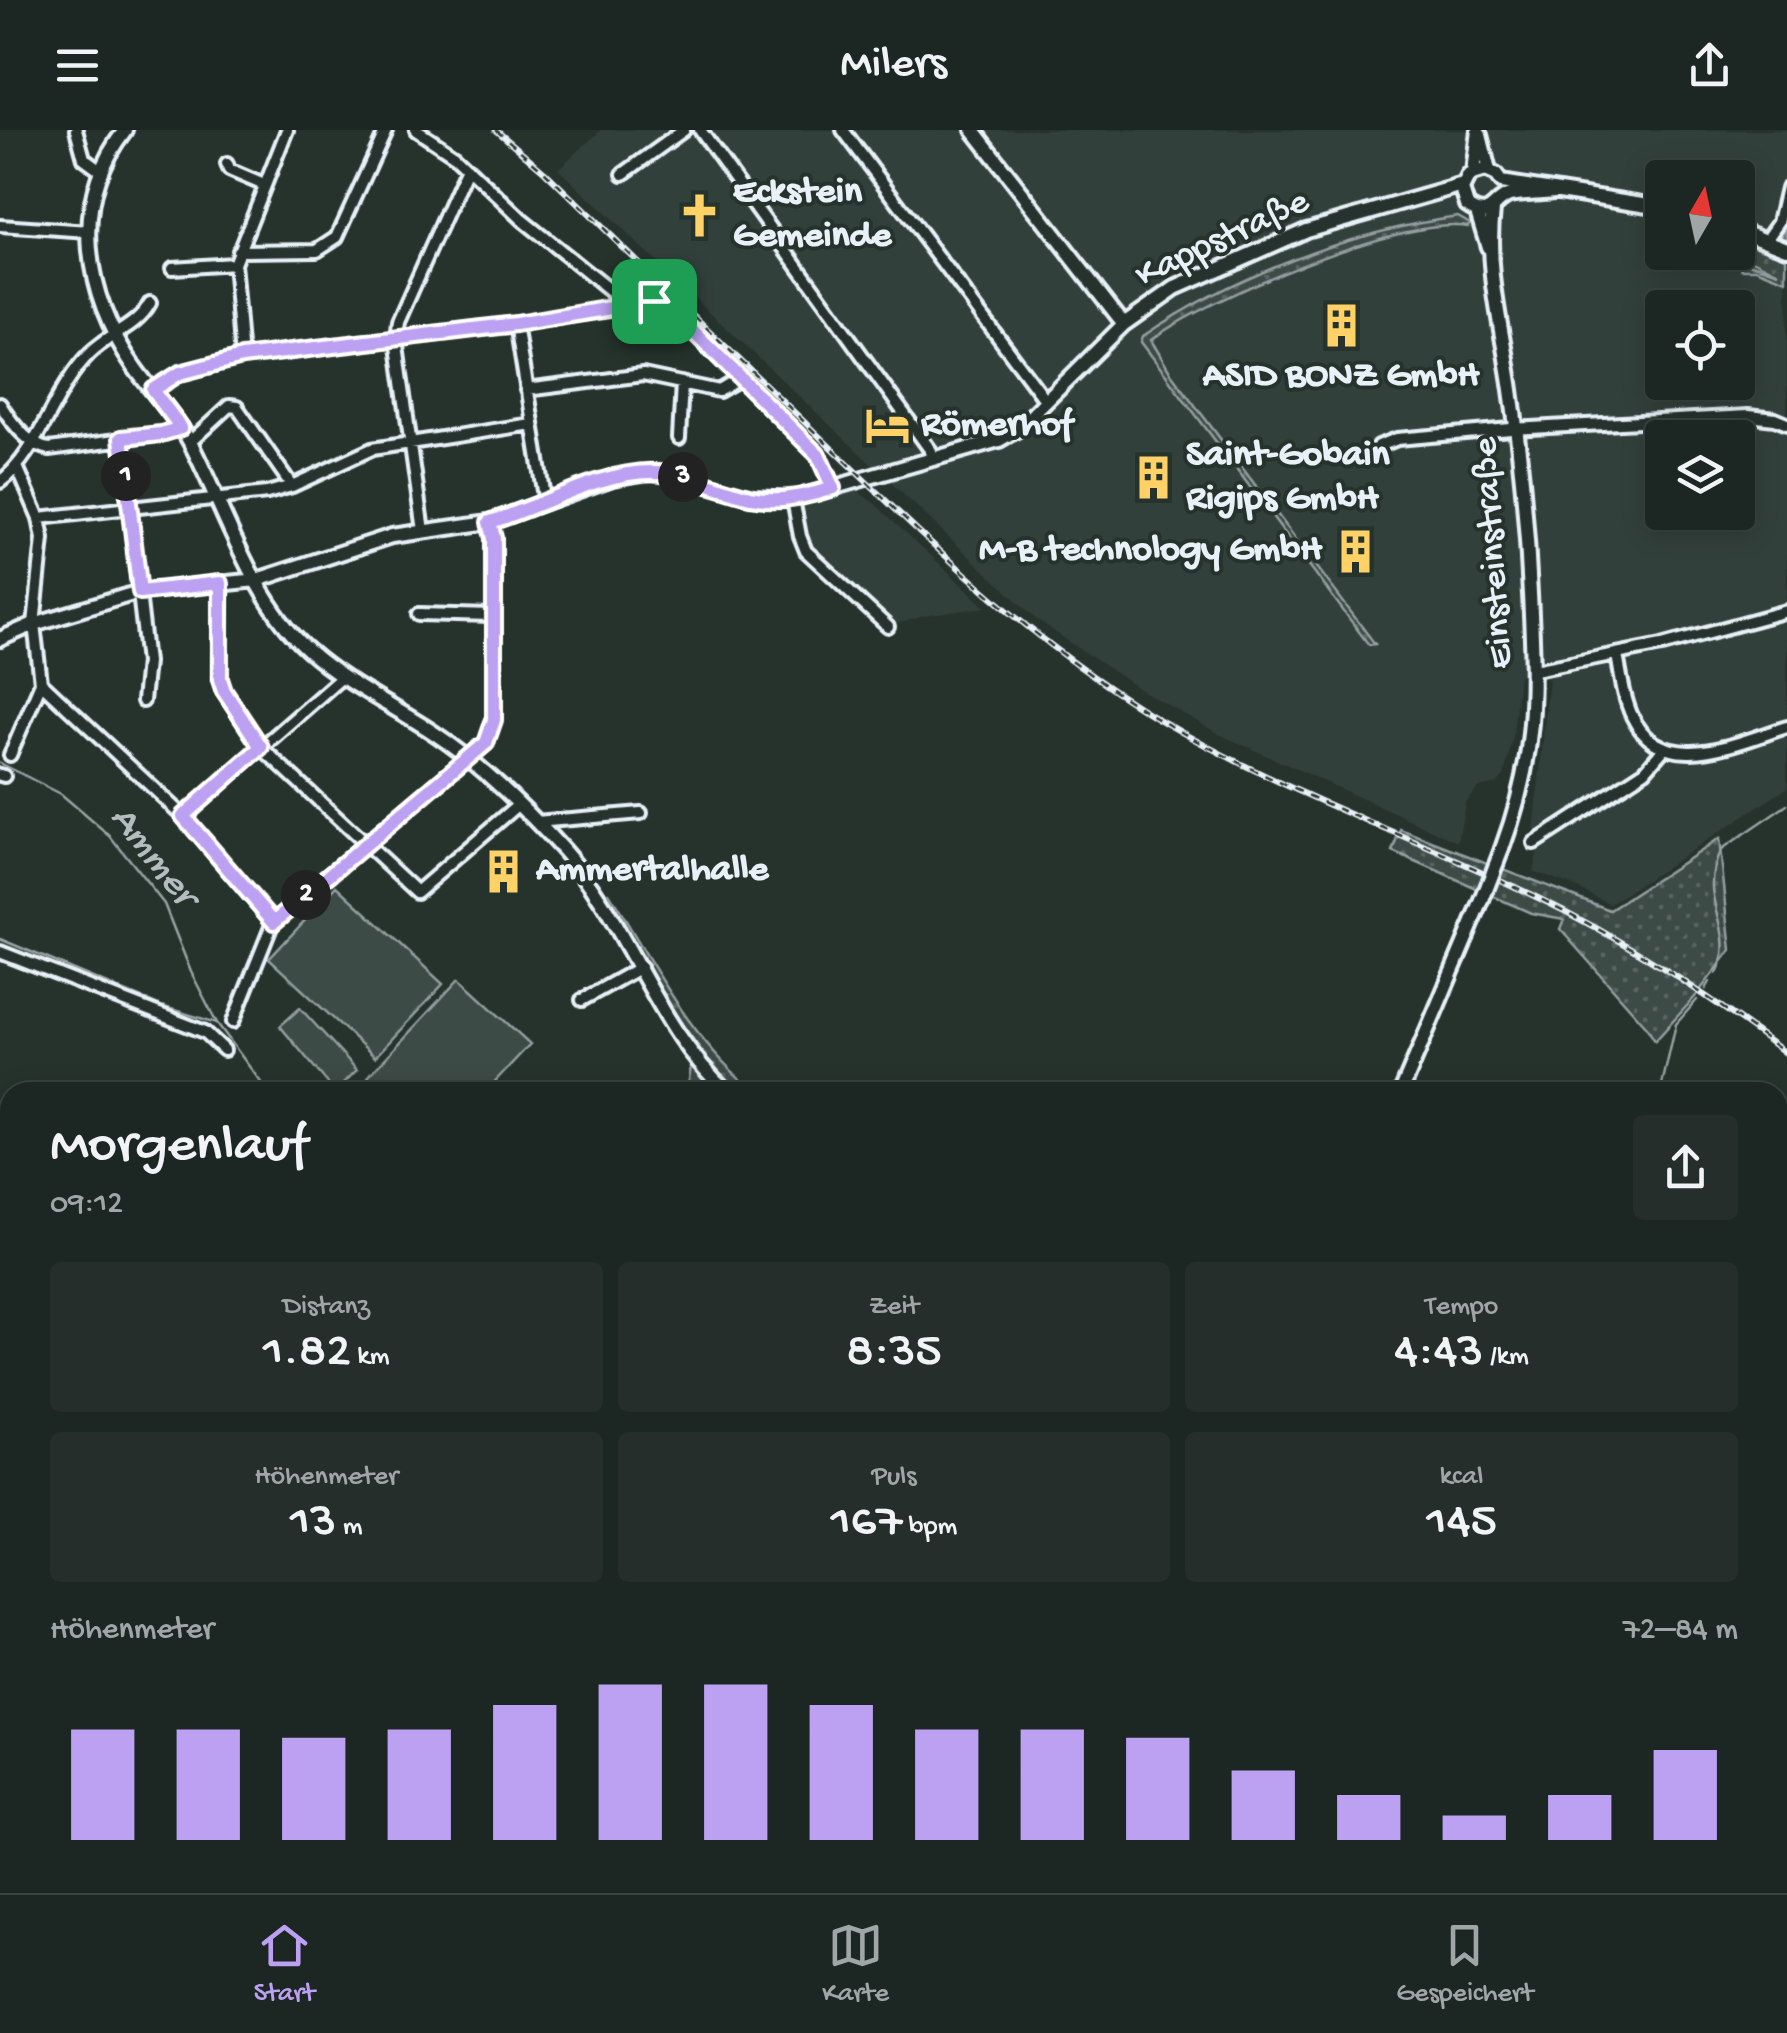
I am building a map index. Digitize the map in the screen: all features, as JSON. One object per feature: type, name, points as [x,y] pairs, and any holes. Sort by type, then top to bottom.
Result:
[{"type":"street","points":[[76,130],[84,160],[100,170]]},
{"type":"street","points":[[125,130],[100,170],[90,232],[98,299],[114,336],[190,442],[282,623],[342,676],[436,734],[468,759],[536,822],[597,896],[686,1047],[719,1082]]},
{"type":"street","points":[[242,357],[234,264],[287,130]]},
{"type":"street","points":[[238,252],[317,250],[337,237],[386,130]]},
{"type":"street","points":[[416,130],[467,167],[522,220],[630,306]]},
{"type":"street","points":[[624,174],[684,130]]},
{"type":"street","points":[[700,130],[933,459]]},
{"type":"street","points":[[842,130],[1046,401]]},
{"type":"street","points":[[973,130],[1124,324]]},
{"type":"street","points":[[1553,191],[1477,211],[1465,202],[1463,185],[1473,173],[1478,130],[1489,172],[1501,182],[1645,205]]},
{"type":"street","points":[[228,164],[228,170],[264,185]]},
{"type":"street","points":[[423,532],[396,339],[398,322],[467,167]]},
{"type":"street","points":[[1473,173],[1489,172]]},
{"type":"street","points":[[1497,204],[1501,182]]},
{"type":"street","name":"Kappstraße","points":[[0,640],[34,624],[140,592],[257,580],[351,547],[490,522],[612,478],[650,472],[684,477],[752,498],[793,499],[999,440],[1018,430],[1124,324],[1175,288],[1233,260],[1338,219],[1463,185]]},
{"type":"street","points":[[1768,239],[1779,222],[1787,188]]},
{"type":"street","name":"Kappstraße","points":[[1416,199],[1465,202]]},
{"type":"street","name":"Einsteinstraße","points":[[1491,251],[1497,204]]},
{"type":"street","name":"Einsteinstraße","points":[[1404,1082],[1502,849],[1529,752],[1535,670],[1517,429],[1491,251],[1477,211]]},
{"type":"street","points":[[0,226],[90,232]]},
{"type":"street","points":[[1755,235],[1787,248]]},
{"type":"street","points":[[172,268],[234,264]]},
{"type":"street","points":[[153,390],[180,373],[242,357],[664,302],[818,455],[833,488]]},
{"type":"street","points":[[0,482],[18,468],[57,397],[90,352],[144,316],[150,303]]},
{"type":"street","points":[[516,324],[545,504]]},
{"type":"street","points":[[526,390],[643,375],[719,390],[741,378]]},
{"type":"street","points":[[680,438],[682,383]]},
{"type":"street","points":[[0,404],[11,422],[39,448],[161,434],[181,428]]},
{"type":"street","points":[[190,442],[229,406],[237,407],[292,486]]},
{"type":"street","points":[[1378,446],[1398,439],[1517,429],[1748,416],[1775,418],[1787,424]]},
{"type":"street","points":[[39,518],[267,493],[292,486],[372,449],[531,424]]},
{"type":"street","points":[[121,438],[147,662],[143,701]]},
{"type":"street","points":[[10,755],[41,683],[34,624],[44,539],[18,468]]},
{"type":"street","points":[[793,499],[806,551],[888,627]]},
{"type":"street","points":[[233,1022],[274,922],[486,743],[494,720],[494,538],[490,522]]},
{"type":"street","points":[[220,583],[220,679],[224,691],[261,747],[417,892],[518,806]]},
{"type":"street","points":[[1535,670],[1617,655],[1787,611]]},
{"type":"street","points":[[420,614],[492,616]]},
{"type":"street","points":[[1617,655],[1633,718],[1646,736],[1664,749],[1685,754],[1704,752],[1787,727]]},
{"type":"street","points":[[183,816],[342,676]]},
{"type":"street","points":[[41,683],[183,816],[274,922]]},
{"type":"street","points":[[1534,843],[1645,770],[1664,749]]},
{"type":"street","points":[[536,822],[641,813]]},
{"type":"street","points":[[0,952],[205,1032],[224,1050]]},
{"type":"street","points":[[582,1000],[641,968]]},
{"type":"shaded area","points":[[601,130],[1787,130],[1787,224],[1772,252],[1755,246],[1755,160],[1645,160],[1645,270],[1755,270],[1755,261],[1787,274],[1787,788],[1610,904],[1533,871],[1539,846],[1534,832],[1549,678],[1519,675],[1513,736],[1504,776],[1497,783],[1478,787],[1465,802],[1458,842],[1219,734],[1135,686],[1038,621],[558,169]]},
{"type":"shaded area","points":[[852,487],[986,607],[893,625],[812,549],[801,524],[805,506]]},
{"type":"green space","points":[[1458,216],[1470,223],[1468,226],[1437,226],[1398,233],[1305,263],[1215,303],[1151,340],[1170,372],[1375,644],[1369,645],[1141,342],[1143,336],[1215,293],[1294,258],[1376,232]]},
{"type":"green space","points":[[1787,227],[1787,281],[1755,269],[1755,265],[1780,273],[1755,261],[1755,246],[1772,252]]},
{"type":"green space","points":[[1401,830],[1610,910],[1719,839],[1731,950],[1655,1041],[1560,929],[1564,919],[1531,913],[1393,852]]},
{"type":"green space","points":[[337,886],[443,984],[375,1057],[269,959]]},
{"type":"green space","points":[[609,893],[692,1025],[744,1082],[689,1082],[691,1066],[597,899]]},
{"type":"green space","points":[[459,979],[530,1044],[494,1082],[374,1082],[368,1077]]},
{"type":"green space","points":[[300,1008],[357,1070],[345,1082],[327,1082],[280,1026]]},
{"type":"waterway","name":"Ammer","points":[[0,763],[61,794],[110,836],[164,904],[191,972],[217,1023],[261,1082]]},
{"type":"waterway","points":[[1717,973],[1723,942],[1713,885],[1721,850],[1787,805]]},
{"type":"waterway","name":"Ammer","points":[[0,939],[161,1006],[217,1023]]},
{"type":"waterway","points":[[1706,989],[1710,982]]},
{"type":"waterway","points":[[1663,1082],[1676,1024],[1697,1000]]},
{"type":"railway","points":[[496,130],[545,172],[949,559],[1083,669],[1223,755],[1488,875],[1599,930],[1695,989],[1787,1054]]},
{"type":"place","name":"Eckstein Gemeinde","points":[[700,215]]},
{"type":"place","name":"ASID BONZ GmbH","points":[[1341,325]]},
{"type":"place","name":"Römerhof","points":[[888,426]]},
{"type":"place","name":"Saint-Gobain Rigips GmbH","points":[[1153,478]]},
{"type":"place","name":"M-B technology GmbH","points":[[1355,551]]},
{"type":"place","name":"Ammertalhalle","points":[[503,871]]},
{"type":"route","points":[[654,301],[664,302],[818,455],[833,488],[793,499],[752,498],[684,477],[650,472],[612,478],[490,522],[494,538],[494,720],[486,743],[274,922],[183,816],[261,747],[220,679],[220,583],[140,592],[121,438],[181,428],[153,390],[180,373],[242,357],[516,324],[654,301]]}]
